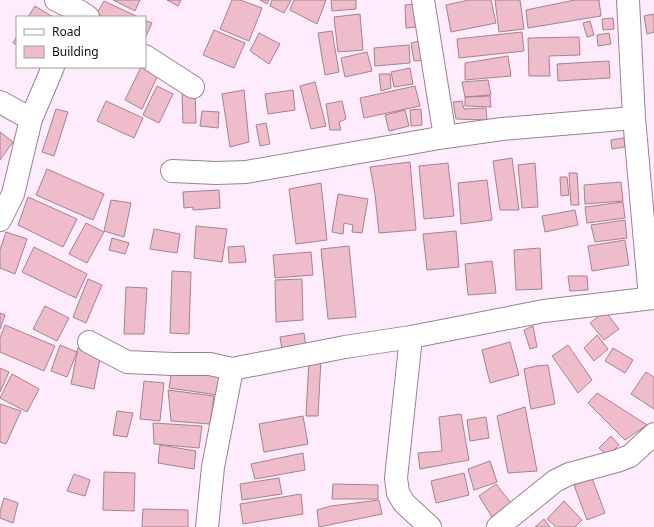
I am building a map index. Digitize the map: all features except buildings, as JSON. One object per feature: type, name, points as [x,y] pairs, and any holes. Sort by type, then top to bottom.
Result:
[{"type":"street","points":[[56,0],[82,11]]},
{"type":"street","points":[[424,0],[445,137]]},
{"type":"street","points":[[89,342],[127,362],[210,364],[232,370],[346,347],[411,337],[544,311],[652,298],[634,118],[628,0]]},
{"type":"street","points":[[146,57],[193,87]]},
{"type":"street","points":[[0,220],[7,192],[31,119],[53,68]]},
{"type":"street","points":[[0,102],[31,119]]},
{"type":"street","points":[[172,171],[216,173],[246,172],[445,137],[502,129],[634,118]]},
{"type":"street","points":[[411,337],[396,478],[398,493],[404,503],[430,527]]},
{"type":"street","points":[[208,527],[213,467],[232,370]]},
{"type":"street","points":[[498,527],[555,481],[569,474],[630,456],[654,434]]}]
